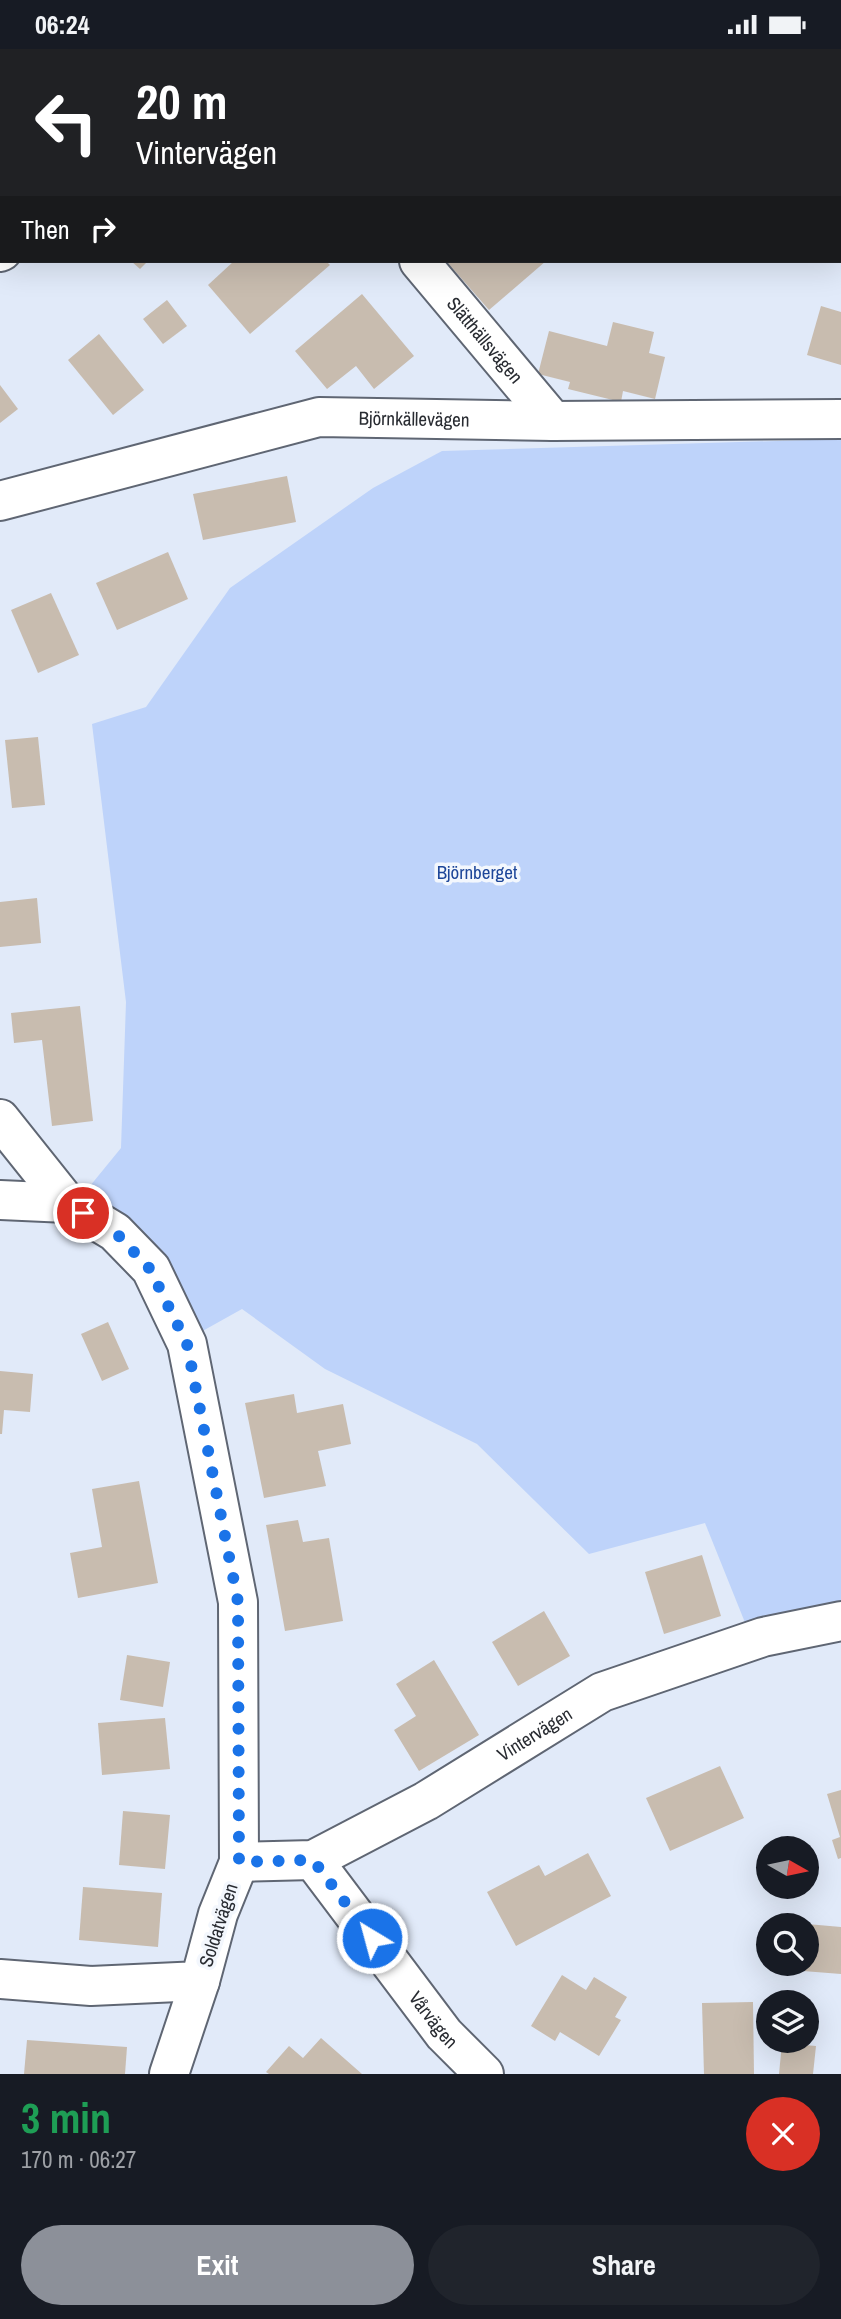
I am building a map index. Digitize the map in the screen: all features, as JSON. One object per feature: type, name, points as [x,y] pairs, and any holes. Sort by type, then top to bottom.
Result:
[{"type":"street","name":"Slätthällsvägen","points":[[421,263],[553,421]]},
{"type":"street","name":"Björnkällevägen","points":[[0,501],[318,417],[553,421],[841,418]]},
{"type":"street","points":[[0,1119],[67,1203]]},
{"type":"street","name":"Soldatvägen","points":[[0,1201],[67,1203],[115,1232],[150,1269],[187,1344],[238,1602],[239,1862],[218,1914],[200,1981],[91,1986],[0,1979]]},
{"type":"street","name":"Vintervägen","points":[[239,1862],[313,1860],[426,1801],[602,1692],[763,1637],[841,1621]]},
{"type":"street","name":"Vårvägen","points":[[313,1860],[444,2034],[484,2074]]},
{"type":"street","points":[[169,2074],[200,1981]]},
{"type":"green space","name":"Björnberget","points":[[841,439],[841,1603],[746,1625],[705,1523],[589,1554],[477,1444],[325,1369],[242,1309],[199,1333],[81,1197],[121,1148],[126,1002],[92,724],[146,707],[230,588],[373,488],[442,451]]},
{"type":"building","points":[[133,263],[146,263],[140,269]]},
{"type":"building","points":[[232,263],[330,265],[250,334],[208,285]]},
{"type":"building","points":[[448,263],[544,263],[489,310]]},
{"type":"building","points":[[362,294],[414,356],[374,389],[356,366],[327,389],[295,351]]},
{"type":"building","points":[[167,300],[187,326],[163,344],[143,319]]},
{"type":"building","points":[[821,306],[841,312],[841,365],[807,355]]},
{"type":"building","points":[[613,322],[654,332],[649,353],[665,357],[655,399],[623,391],[621,402],[568,389],[570,382],[538,374],[549,331],[607,346]]},
{"type":"building","points":[[99,334],[144,390],[113,415],[68,360]]},
{"type":"building","points":[[0,385],[18,409],[0,423]]},
{"type":"building","points":[[287,476],[296,522],[203,540],[193,494]]},
{"type":"building","points":[[168,552],[188,599],[117,630],[96,583]]},
{"type":"building","points":[[51,593],[79,655],[38,673],[11,610]]},
{"type":"building","points":[[38,737],[45,805],[12,808],[5,740]]},
{"type":"building","points":[[37,898],[41,943],[0,947],[0,902]]},
{"type":"building","points":[[80,1006],[93,1121],[52,1126],[42,1040],[14,1043],[11,1013]]},
{"type":"building","points":[[108,1322],[129,1369],[102,1381],[81,1334]]},
{"type":"building","points":[[0,1371],[33,1374],[30,1412],[4,1410],[2,1434],[0,1434]]},
{"type":"building","points":[[294,1394],[297,1413],[343,1404],[351,1444],[318,1451],[326,1486],[264,1498],[245,1403]]},
{"type":"building","points":[[139,1481],[158,1583],[78,1598],[70,1553],[102,1547],[92,1489]]},
{"type":"building","points":[[298,1520],[303,1542],[329,1538],[343,1621],[285,1631],[266,1525]]},
{"type":"building","points":[[702,1555],[721,1616],[664,1634],[645,1572]]},
{"type":"building","points":[[544,1611],[570,1656],[518,1686],[492,1642]]},
{"type":"building","points":[[127,1655],[170,1662],[163,1707],[120,1700]]},
{"type":"building","points":[[434,1660],[479,1735],[419,1771],[394,1730],[416,1716],[396,1684]]},
{"type":"building","points":[[165,1718],[170,1769],[102,1775],[98,1723]]},
{"type":"building","points":[[720,1766],[744,1818],[670,1851],[646,1798]]},
{"type":"building","points":[[841,1790],[841,1858],[838,1859],[832,1840],[840,1837],[827,1794]]},
{"type":"building","points":[[123,1811],[170,1815],[165,1869],[119,1865]]},
{"type":"building","points":[[588,1853],[611,1896],[516,1946],[487,1892],[539,1865],[545,1876]]},
{"type":"building","points":[[83,1887],[162,1893],[158,1947],[79,1940]]},
{"type":"building","points":[[819,1925],[841,1927],[841,1974],[819,1972]]},
{"type":"building","points":[[562,1975],[586,1990],[594,1977],[627,1997],[615,2017],[621,2020],[599,2056],[560,2032],[555,2041],[531,2026]]},
{"type":"building","points":[[753,2002],[754,2074],[704,2074],[702,2003]]},
{"type":"building","points":[[321,2038],[362,2074],[266,2072],[289,2046],[303,2058]]},
{"type":"building","points":[[27,2040],[127,2047],[125,2074],[24,2074]]},
{"type":"building","points":[[781,2053],[815,2053],[813,2074],[779,2074]]},
{"type":"route","points":[[83,1213],[115,1232],[150,1269],[187,1344],[238,1602],[239,1862],[313,1860],[372,1938]]}]
